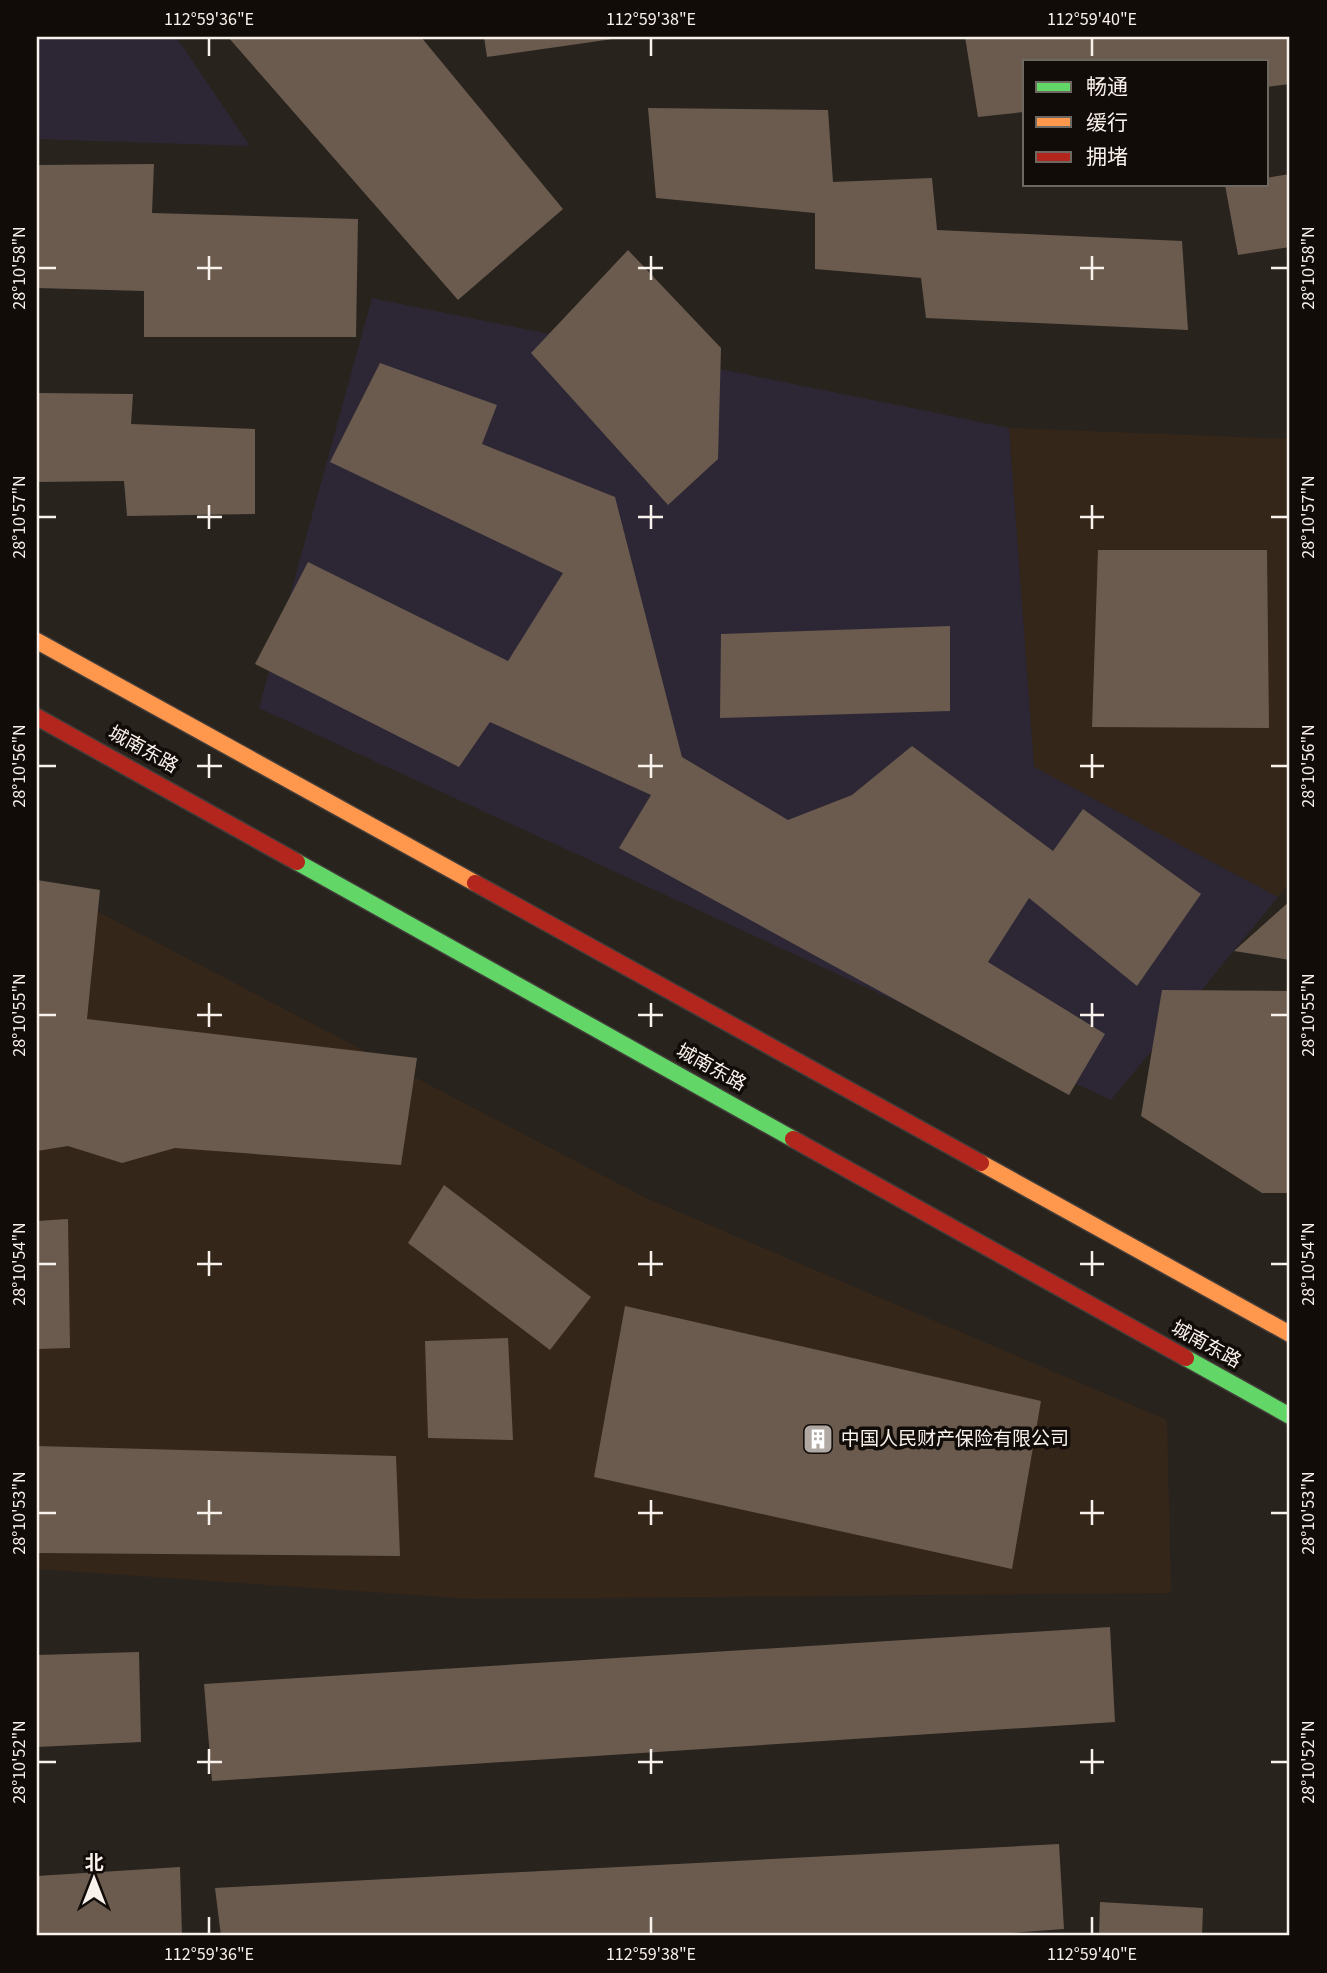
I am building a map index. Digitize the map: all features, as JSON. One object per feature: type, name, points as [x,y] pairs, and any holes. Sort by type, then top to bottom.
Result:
[{"type":"main road","points":[[37,641],[1290,1334]]},
{"type":"main road","name":"城南东路","points":[[37,717],[1290,1416]]},
{"type":"shaded area","points":[[37,37],[176,37],[250,146],[37,139]]},
{"type":"shaded area","points":[[372,298],[1009,428],[1034,767],[1278,897],[1111,1100],[259,708]]},
{"type":"shaded area","points":[[1009,428],[1290,439],[1290,882],[1278,897],[1034,767]]},
{"type":"shaded area","points":[[37,880],[646,1198],[1167,1420],[1171,1593],[473,1599],[37,1569]]},
{"type":"building","points":[[228,37],[421,37],[563,209],[458,300]]},
{"type":"building","points":[[484,37],[620,37],[620,38],[487,57]]},
{"type":"building","points":[[965,37],[1290,37],[1290,84],[1268,87],[1268,60],[1023,60],[1023,112],[978,117]]},
{"type":"building","points":[[648,108],[828,110],[833,182],[932,178],[937,230],[1182,241],[1188,330],[926,318],[921,278],[815,269],[815,213],[656,198]]},
{"type":"building","points":[[154,164],[152,213],[358,219],[356,337],[144,337],[144,291],[37,288],[37,165]]},
{"type":"building","points":[[1290,174],[1290,247],[1238,255],[1225,186],[1268,186],[1268,178]]},
{"type":"building","points":[[628,250],[721,348],[718,459],[668,505],[531,353]]},
{"type":"building","points":[[380,363],[497,405],[482,444],[615,497],[682,757],[788,820],[852,795],[912,746],[1053,851],[1083,809],[1201,894],[1137,986],[1029,898],[988,962],[1105,1034],[1069,1095],[619,848],[651,795],[490,722],[459,767],[255,664],[308,562],[508,661],[563,573],[330,462]]},
{"type":"building","points":[[37,393],[133,394],[131,424],[255,429],[255,514],[127,516],[124,481],[37,482]]},
{"type":"building","points":[[1098,550],[1267,550],[1269,728],[1092,727]]},
{"type":"building","points":[[950,626],[950,711],[720,718],[721,634]]},
{"type":"building","points":[[37,880],[100,890],[87,1019],[417,1058],[401,1165],[175,1148],[122,1163],[68,1146],[37,1151]]},
{"type":"building","points":[[1290,901],[1290,960],[1234,951]]},
{"type":"building","points":[[1162,990],[1290,991],[1290,1193],[1262,1193],[1141,1116]]},
{"type":"building","points":[[444,1185],[591,1297],[550,1350],[408,1243]]},
{"type":"building","points":[[68,1219],[70,1348],[37,1349],[37,1221]]},
{"type":"building","name":"中国人民财产保险有限公司","points":[[625,1306],[1041,1401],[1012,1569],[594,1477]]},
{"type":"building","points":[[508,1338],[513,1440],[428,1438],[425,1341]]},
{"type":"building","points":[[37,1446],[396,1456],[400,1556],[37,1553]]},
{"type":"building","points":[[1110,1627],[1115,1722],[212,1781],[204,1684]]},
{"type":"building","points":[[139,1652],[141,1742],[37,1747],[37,1655]]},
{"type":"building","points":[[1059,1844],[1064,1929],[969,1936],[221,1936],[215,1888]]},
{"type":"building","points":[[180,1867],[182,1936],[37,1936],[37,1876]]},
{"type":"building","points":[[1100,1902],[1203,1908],[1202,1936],[1099,1936]]},
{"type":"traffic: fast","points":[[297,862],[793,1139]]},
{"type":"traffic: fast","points":[[1186,1358],[1290,1416]]},
{"type":"traffic: slow","points":[[37,641],[475,883]]},
{"type":"traffic: slow","points":[[981,1163],[1290,1334]]},
{"type":"traffic: jam","points":[[37,717],[297,862]]},
{"type":"traffic: jam","points":[[475,883],[981,1163]]},
{"type":"traffic: jam","points":[[793,1139],[1186,1358]]},
{"type":"place","name":"中国人民财产保险有限公司","points":[[818,1439]]}]
